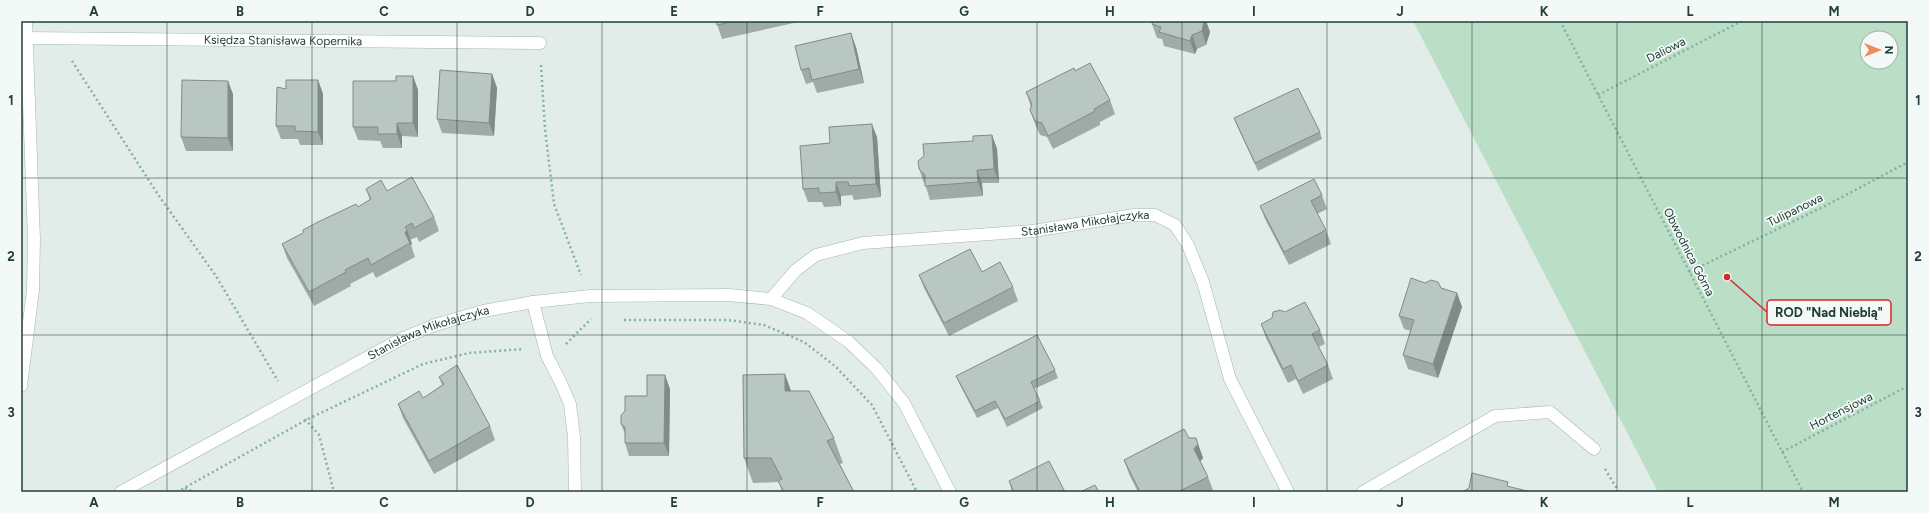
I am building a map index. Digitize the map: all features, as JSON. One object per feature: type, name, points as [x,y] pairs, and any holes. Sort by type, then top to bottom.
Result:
[{"type":"street","points":[[21,386],[33,290],[34,240],[26,21]]},
{"type":"street","name":"Księdza Stanisława Kopernika","points":[[26,38],[540,43]]},
{"type":"street","name":"Stanisława Mikołajczyka","points":[[771,299],[796,270],[816,255],[863,243],[1033,231],[1134,215],[1154,215],[1175,225],[1188,245],[1203,282],[1230,379],[1288,492]]},
{"type":"street","name":"Stanisława Mikołajczyka","points":[[121,492],[403,338],[435,325],[483,311],[533,302],[590,296],[728,295],[771,299],[807,313],[849,342],[877,369],[904,403],[950,492]]},
{"type":"street","points":[[533,302],[547,356],[570,404],[574,437],[575,492]]},
{"type":"street","points":[[1363,492],[1495,416],[1550,412],[1594,449]]},
{"type":"path","name":"Obwodnica Górna","points":[[1560,21],[1803,492]]},
{"type":"path","name":"Daliowa","points":[[1598,95],[1742,21]]},
{"type":"path","points":[[58,38],[159,196],[216,276],[290,400],[319,436],[334,492]]},
{"type":"path","points":[[540,43],[545,129],[554,204],[590,296]]},
{"type":"path","name":"Tulipanowa","points":[[1689,272],[1827,205],[1908,162]]},
{"type":"path","name":"Hortensjowa","points":[[1782,452],[1908,386]]},
{"type":"path","points":[[1594,449],[1619,492]]},
{"type":"path","points":[[184,488],[193,492]]},
{"type":"green space","points":[[1413,21],[1908,21],[1908,492],[1658,492]]},
{"type":"building","points":[[716,21],[735,21],[717,25]]},
{"type":"building","points":[[1153,21],[1204,21],[1202,31],[1192,35],[1190,41],[1159,32],[1161,27],[1152,24]]},
{"type":"building","points":[[851,33],[859,69],[812,80],[809,68],[801,70],[795,46]]},
{"type":"building","points":[[1090,63],[1110,100],[1094,109],[1095,111],[1048,136],[1042,123],[1035,121],[1030,110],[1032,104],[1026,92],[1074,68],[1075,71]]},
{"type":"building","points":[[440,70],[492,74],[489,123],[437,119]]},
{"type":"building","points":[[396,76],[413,76],[413,123],[397,123],[397,134],[378,134],[378,127],[353,127],[353,81],[396,81]]},
{"type":"building","points":[[182,80],[228,81],[228,138],[181,137]]},
{"type":"building","points":[[286,80],[318,80],[318,132],[295,131],[295,126],[276,126],[277,87],[286,89]]},
{"type":"building","points":[[1298,88],[1320,132],[1255,163],[1234,118]]},
{"type":"building","points":[[872,124],[876,184],[849,186],[848,182],[836,182],[836,192],[819,193],[819,188],[803,189],[800,146],[830,143],[829,127]]},
{"type":"building","points":[[992,135],[994,169],[977,170],[978,182],[925,186],[925,175],[919,169],[918,161],[924,156],[923,144],[973,141],[973,136]]},
{"type":"building","points":[[412,177],[434,217],[414,228],[412,223],[405,227],[407,230],[405,233],[410,243],[371,265],[368,258],[309,292],[282,244],[303,233],[303,230],[318,222],[356,204],[358,207],[371,199],[366,189],[381,180],[387,191]]},
{"type":"building","points":[[1314,179],[1322,195],[1311,201],[1326,230],[1284,252],[1260,206]]},
{"type":"building","points":[[970,249],[982,272],[1000,262],[1013,287],[944,323],[919,275]]},
{"type":"building","points":[[1411,278],[1425,283],[1431,280],[1438,282],[1441,288],[1457,293],[1433,364],[1403,355],[1414,320],[1399,316]]},
{"type":"building","points":[[1305,302],[1320,330],[1312,334],[1328,365],[1298,381],[1291,365],[1283,369],[1261,324],[1272,318],[1273,312],[1280,310],[1285,312]]},
{"type":"building","points":[[1037,335],[1055,370],[1031,382],[1040,401],[1005,419],[995,401],[975,411],[956,376]]},
{"type":"building","points":[[457,365],[490,426],[429,461],[398,404],[419,391],[423,398],[431,393],[444,384],[439,377]]},
{"type":"building","points":[[785,374],[785,391],[809,391],[834,438],[827,441],[854,492],[784,492],[778,481],[782,479],[771,458],[744,458],[743,375]]},
{"type":"building","points":[[647,375],[665,375],[664,443],[625,443],[625,427],[621,424],[621,415],[625,411],[625,396],[647,396]]},
{"type":"building","points":[[1184,429],[1189,438],[1196,438],[1198,444],[1194,449],[1208,477],[1178,492],[1140,492],[1124,460]]},
{"type":"building","points":[[1049,461],[1065,492],[1014,492],[1009,481]]},
{"type":"building","points":[[1472,473],[1508,482],[1507,486],[1531,492],[1463,492],[1469,488]]},
{"type":"building","points":[[1095,485],[1099,492],[1080,492]]},
{"type":"place","name":"ROD \"Nad Nieblą\"","points":[[1727,277]]}]
